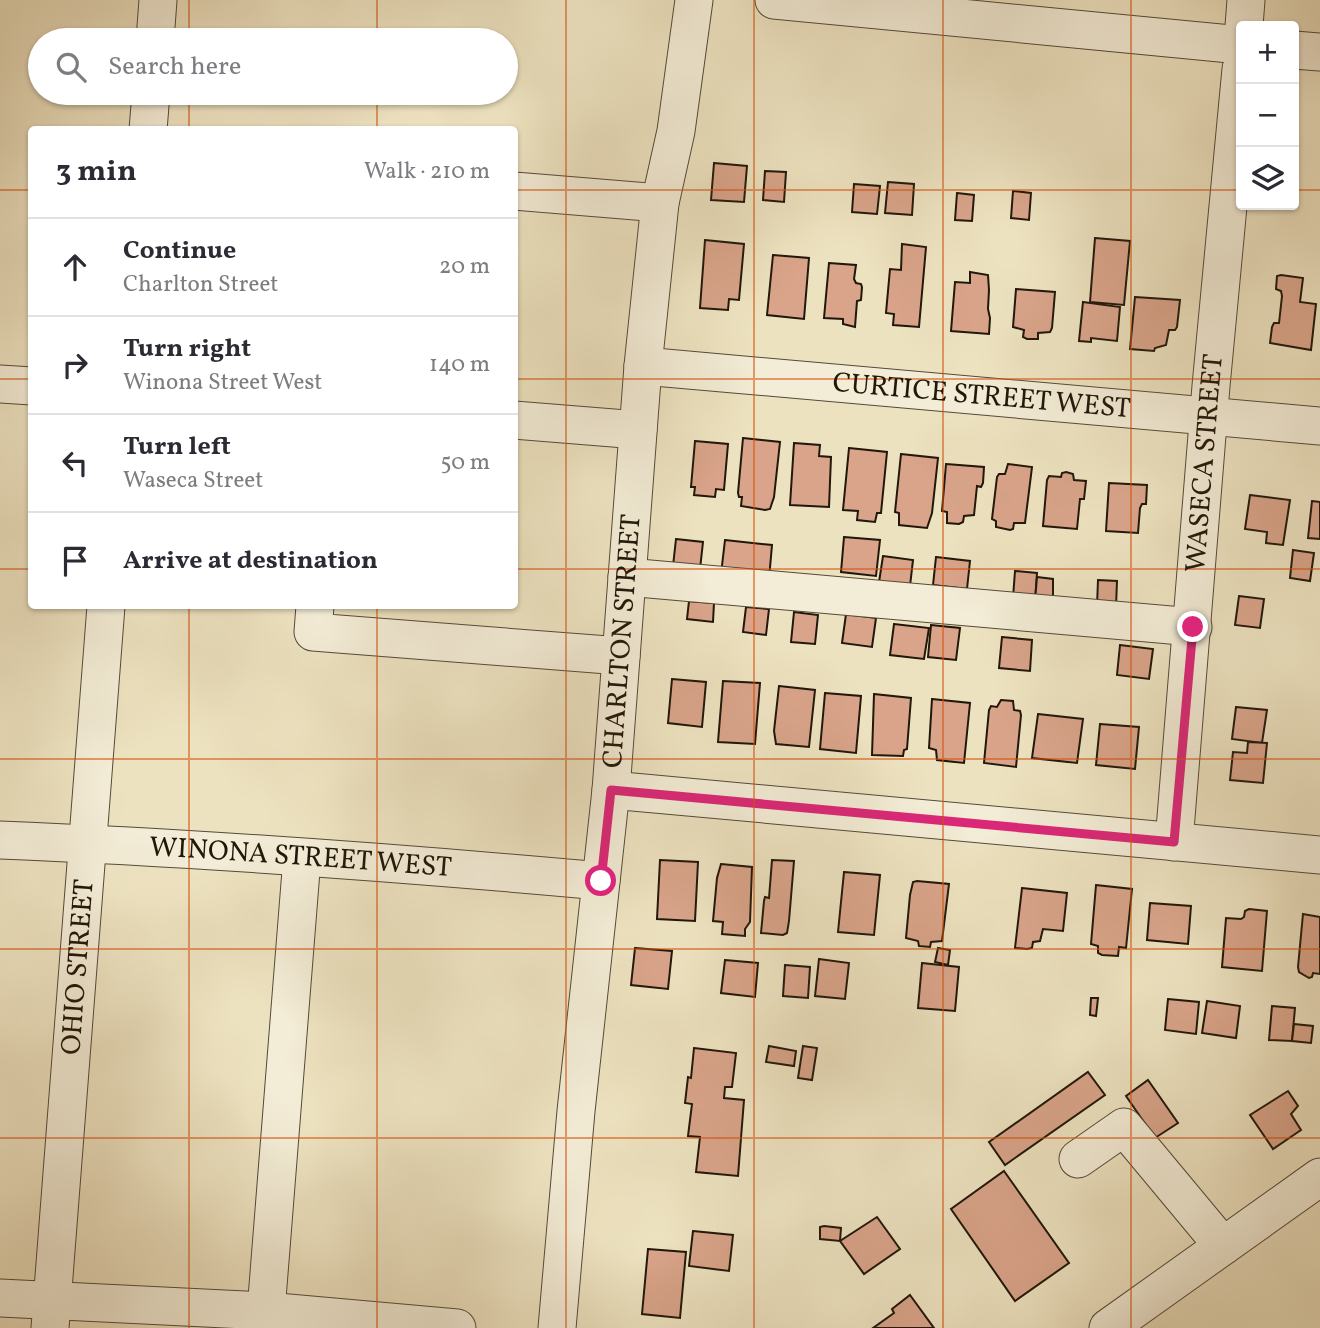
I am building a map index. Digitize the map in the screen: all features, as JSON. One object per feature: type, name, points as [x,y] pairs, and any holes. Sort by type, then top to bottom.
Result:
[{"type":"street","points":[[156,28],[158,0]]},
{"type":"street","name":"CHARLTON STREET","points":[[557,1328],[576,1111],[611,790],[643,366],[660,203],[676,131],[694,0]]},
{"type":"street","points":[[774,0],[1236,45]]},
{"type":"street","points":[[1244,21],[1246,0]]},
{"type":"street","points":[[1299,50],[1320,52]]},
{"type":"street","name":"WASECA STREET","points":[[1174,842],[1240,84]]},
{"type":"street","points":[[148,126],[150,105]]},
{"type":"street","points":[[518,191],[660,203]]},
{"type":"street","name":"CURTICE STREET WEST","points":[[643,366],[1320,426]]},
{"type":"street","points":[[0,384],[28,386]]},
{"type":"street","points":[[518,420],[638,430]]},
{"type":"street","points":[[627,577],[1193,627]]},
{"type":"street","name":"OHIO STREET","points":[[51,1315],[106,609]]},
{"type":"street","points":[[315,609],[313,632],[621,656]]},
{"type":"street","points":[[611,790],[1320,855]]},
{"type":"street","name":"WINONA STREET WEST","points":[[0,839],[88,843],[601,881]]},
{"type":"street","points":[[265,1311],[302,858]]},
{"type":"street","points":[[1078,1159],[1124,1127],[1223,1246]]},
{"type":"street","points":[[1108,1328],[1320,1177]]},
{"type":"street","points":[[0,1298],[51,1315],[265,1311],[457,1328]]},
{"type":"building","points":[[714,163],[747,166],[744,202],[711,200]]},
{"type":"building","points":[[765,171],[786,172],[784,202],[763,200]]},
{"type":"building","points":[[888,182],[914,184],[912,215],[885,213]]},
{"type":"building","points":[[854,184],[880,186],[877,214],[852,212]]},
{"type":"building","points":[[1013,191],[1031,193],[1029,220],[1011,218]]},
{"type":"building","points":[[957,193],[974,195],[972,221],[955,220]]},
{"type":"building","points":[[1095,238],[1130,241],[1124,305],[1090,302]]},
{"type":"building","points":[[705,240],[744,244],[739,300],[729,299],[728,310],[700,308]]},
{"type":"building","points":[[902,244],[926,247],[919,327],[893,325],[894,314],[886,313],[890,269],[901,270]]},
{"type":"building","points":[[773,255],[809,258],[804,319],[767,315]]},
{"type":"building","points":[[829,263],[856,265],[854,279],[862,287],[861,300],[857,301],[855,327],[843,324],[843,319],[824,318]]},
{"type":"building","points":[[970,272],[988,275],[989,334],[951,331],[955,282],[970,283]]},
{"type":"building","points":[[1277,276],[1303,278],[1300,302],[1316,304],[1311,350],[1270,343],[1272,327],[1274,323],[1279,323],[1282,296],[1281,291],[1276,289]]},
{"type":"building","points":[[1016,289],[1055,292],[1050,332],[1038,333],[1038,339],[1027,339],[1023,337],[1024,330],[1013,327]]},
{"type":"building","points":[[1135,297],[1180,300],[1177,327],[1175,330],[1169,330],[1166,345],[1155,348],[1154,351],[1130,349]]},
{"type":"building","points":[[1083,302],[1120,307],[1117,341],[1091,338],[1091,342],[1079,341]]},
{"type":"building","points":[[743,438],[780,442],[774,497],[770,509],[741,506],[742,497],[739,497],[738,493]]},
{"type":"building","points":[[695,441],[728,444],[724,490],[716,489],[715,497],[694,495],[695,487],[691,487]]},
{"type":"building","points":[[794,443],[820,445],[819,456],[831,457],[829,507],[790,505]]},
{"type":"building","points":[[849,448],[887,452],[881,513],[877,513],[875,522],[857,520],[858,511],[843,510]]},
{"type":"building","points":[[901,454],[938,458],[932,513],[927,528],[899,525],[899,513],[895,512]]},
{"type":"building","points":[[946,464],[984,467],[983,483],[981,487],[977,486],[974,515],[964,516],[963,522],[959,524],[947,523],[947,512],[942,511]]},
{"type":"building","points":[[1008,464],[1032,467],[1025,523],[1014,523],[1013,529],[1010,530],[996,527],[996,521],[992,519],[997,477],[999,474],[1005,474]]},
{"type":"building","points":[[1062,473],[1073,474],[1074,480],[1086,481],[1084,499],[1080,499],[1077,529],[1043,526],[1047,480],[1049,476],[1061,477]]},
{"type":"building","points":[[1109,483],[1147,485],[1146,504],[1142,504],[1140,508],[1138,533],[1106,531]]},
{"type":"building","points":[[1250,495],[1290,500],[1283,545],[1266,543],[1267,532],[1245,529]]},
{"type":"building","points":[[1312,501],[1320,502],[1320,539],[1308,538]]},
{"type":"building","points":[[844,537],[880,540],[876,576],[841,572]]},
{"type":"building","points":[[676,539],[703,542],[700,569],[673,566]]},
{"type":"building","points":[[725,540],[772,545],[769,579],[721,574]]},
{"type":"building","points":[[1293,550],[1314,553],[1310,581],[1290,578]]},
{"type":"building","points":[[883,556],[913,560],[910,586],[879,582]]},
{"type":"building","points":[[936,557],[970,561],[967,589],[933,585]]},
{"type":"building","points":[[1015,571],[1037,573],[1035,601],[1013,598]]},
{"type":"building","points":[[1037,577],[1053,579],[1053,599],[1035,601]]},
{"type":"building","points":[[1098,580],[1117,581],[1116,607],[1097,606]]},
{"type":"building","points":[[1239,596],[1264,599],[1260,628],[1235,625]]},
{"type":"building","points":[[689,601],[714,603],[713,622],[687,619]]},
{"type":"building","points":[[746,607],[769,609],[766,635],[743,632]]},
{"type":"building","points":[[794,612],[818,615],[815,644],[791,642]]},
{"type":"building","points":[[846,614],[876,618],[872,647],[842,643]]},
{"type":"building","points":[[894,624],[929,628],[924,659],[890,655]]},
{"type":"building","points":[[931,625],[960,628],[956,660],[928,657]]},
{"type":"building","points":[[1002,637],[1032,640],[1030,671],[999,668]]},
{"type":"building","points":[[1120,645],[1153,649],[1149,679],[1117,675]]},
{"type":"building","points":[[672,679],[706,682],[702,727],[668,723]]},
{"type":"building","points":[[723,681],[760,683],[755,744],[718,742]]},
{"type":"building","points":[[779,686],[815,690],[809,747],[776,744],[774,731]]},
{"type":"building","points":[[825,693],[861,696],[856,753],[820,749]]},
{"type":"building","points":[[874,694],[911,698],[907,749],[904,750],[903,756],[872,755]]},
{"type":"building","points":[[932,699],[970,703],[964,763],[937,760],[936,750],[929,748]]},
{"type":"building","points":[[1001,700],[1013,701],[1014,710],[1020,711],[1021,715],[1016,767],[984,763],[989,710],[991,706],[997,707]]},
{"type":"building","points":[[1236,707],[1267,710],[1262,743],[1232,739]]},
{"type":"building","points":[[1038,714],[1083,719],[1077,763],[1032,758]]},
{"type":"building","points":[[1100,724],[1139,727],[1135,769],[1096,765]]},
{"type":"building","points":[[1248,742],[1267,743],[1263,783],[1230,780],[1233,752],[1247,753]]},
{"type":"building","points":[[660,860],[698,862],[695,921],[657,919]]},
{"type":"building","points":[[772,860],[794,861],[789,921],[787,933],[783,935],[761,933],[764,901],[765,897],[769,898]]},
{"type":"building","points":[[721,864],[752,867],[750,922],[745,929],[745,936],[722,934],[723,922],[713,921]]},
{"type":"building","points":[[844,872],[880,875],[874,935],[838,932]]},
{"type":"building","points":[[913,882],[949,884],[942,941],[931,942],[930,947],[919,946],[918,941],[906,938],[910,895]]},
{"type":"building","points":[[1096,885],[1132,889],[1126,948],[1119,947],[1118,956],[1102,955],[1098,953],[1098,946],[1091,944]]},
{"type":"building","points":[[1022,888],[1067,893],[1063,931],[1043,929],[1040,941],[1033,942],[1032,948],[1027,949],[1015,948]]},
{"type":"building","points":[[1150,903],[1191,906],[1188,944],[1147,940]]},
{"type":"building","points":[[1249,909],[1267,911],[1262,971],[1222,967],[1226,918],[1241,919]]},
{"type":"building","points":[[1303,914],[1320,917],[1320,974],[1313,973],[1309,978],[1299,972],[1298,967]]},
{"type":"building","points":[[635,948],[672,951],[668,989],[631,985]]},
{"type":"building","points":[[938,948],[950,950],[948,965],[935,962]]},
{"type":"building","points":[[819,959],[849,963],[845,999],[815,996]]},
{"type":"building","points":[[725,960],[758,963],[755,997],[721,993]]},
{"type":"building","points":[[922,963],[959,967],[955,1011],[918,1008]]},
{"type":"building","points":[[785,965],[810,967],[808,998],[783,996]]},
{"type":"building","points":[[1091,998],[1098,998],[1096,1016],[1090,1015]]},
{"type":"building","points":[[1168,999],[1199,1002],[1196,1034],[1165,1030]]},
{"type":"building","points":[[1207,1001],[1240,1006],[1236,1038],[1202,1033]]},
{"type":"building","points":[[1272,1006],[1295,1008],[1292,1041],[1269,1040]]},
{"type":"building","points":[[1294,1024],[1313,1026],[1311,1043],[1292,1041]]},
{"type":"building","points":[[769,1046],[796,1051],[794,1066],[766,1062]]},
{"type":"building","points":[[803,1046],[817,1048],[812,1080],[798,1078]]},
{"type":"building","points":[[694,1048],[736,1053],[732,1087],[725,1087],[724,1098],[744,1100],[738,1176],[696,1172],[700,1137],[688,1136],[692,1104],[685,1103]]},
{"type":"building","points":[[1088,1072],[1105,1095],[1005,1165],[989,1142]]},
{"type":"building","points":[[1148,1080],[1178,1123],[1155,1138],[1126,1096]]},
{"type":"building","points":[[1288,1091],[1298,1106],[1291,1114],[1301,1130],[1273,1149],[1250,1115]]},
{"type":"building","points":[[1004,1171],[1069,1263],[1015,1301],[951,1209]]},
{"type":"building","points":[[877,1217],[900,1249],[864,1274],[840,1241]]},
{"type":"building","points":[[820,1227],[841,1228],[840,1241],[820,1239]]},
{"type":"building","points":[[693,1231],[733,1235],[729,1271],[689,1266]]},
{"type":"building","points":[[648,1249],[686,1252],[680,1318],[642,1314]]},
{"type":"building","points":[[910,1295],[934,1328],[873,1328],[894,1313],[892,1309]]},
{"type":"route","points":[[601,881],[611,790],[1174,842],[1193,627]]}]
